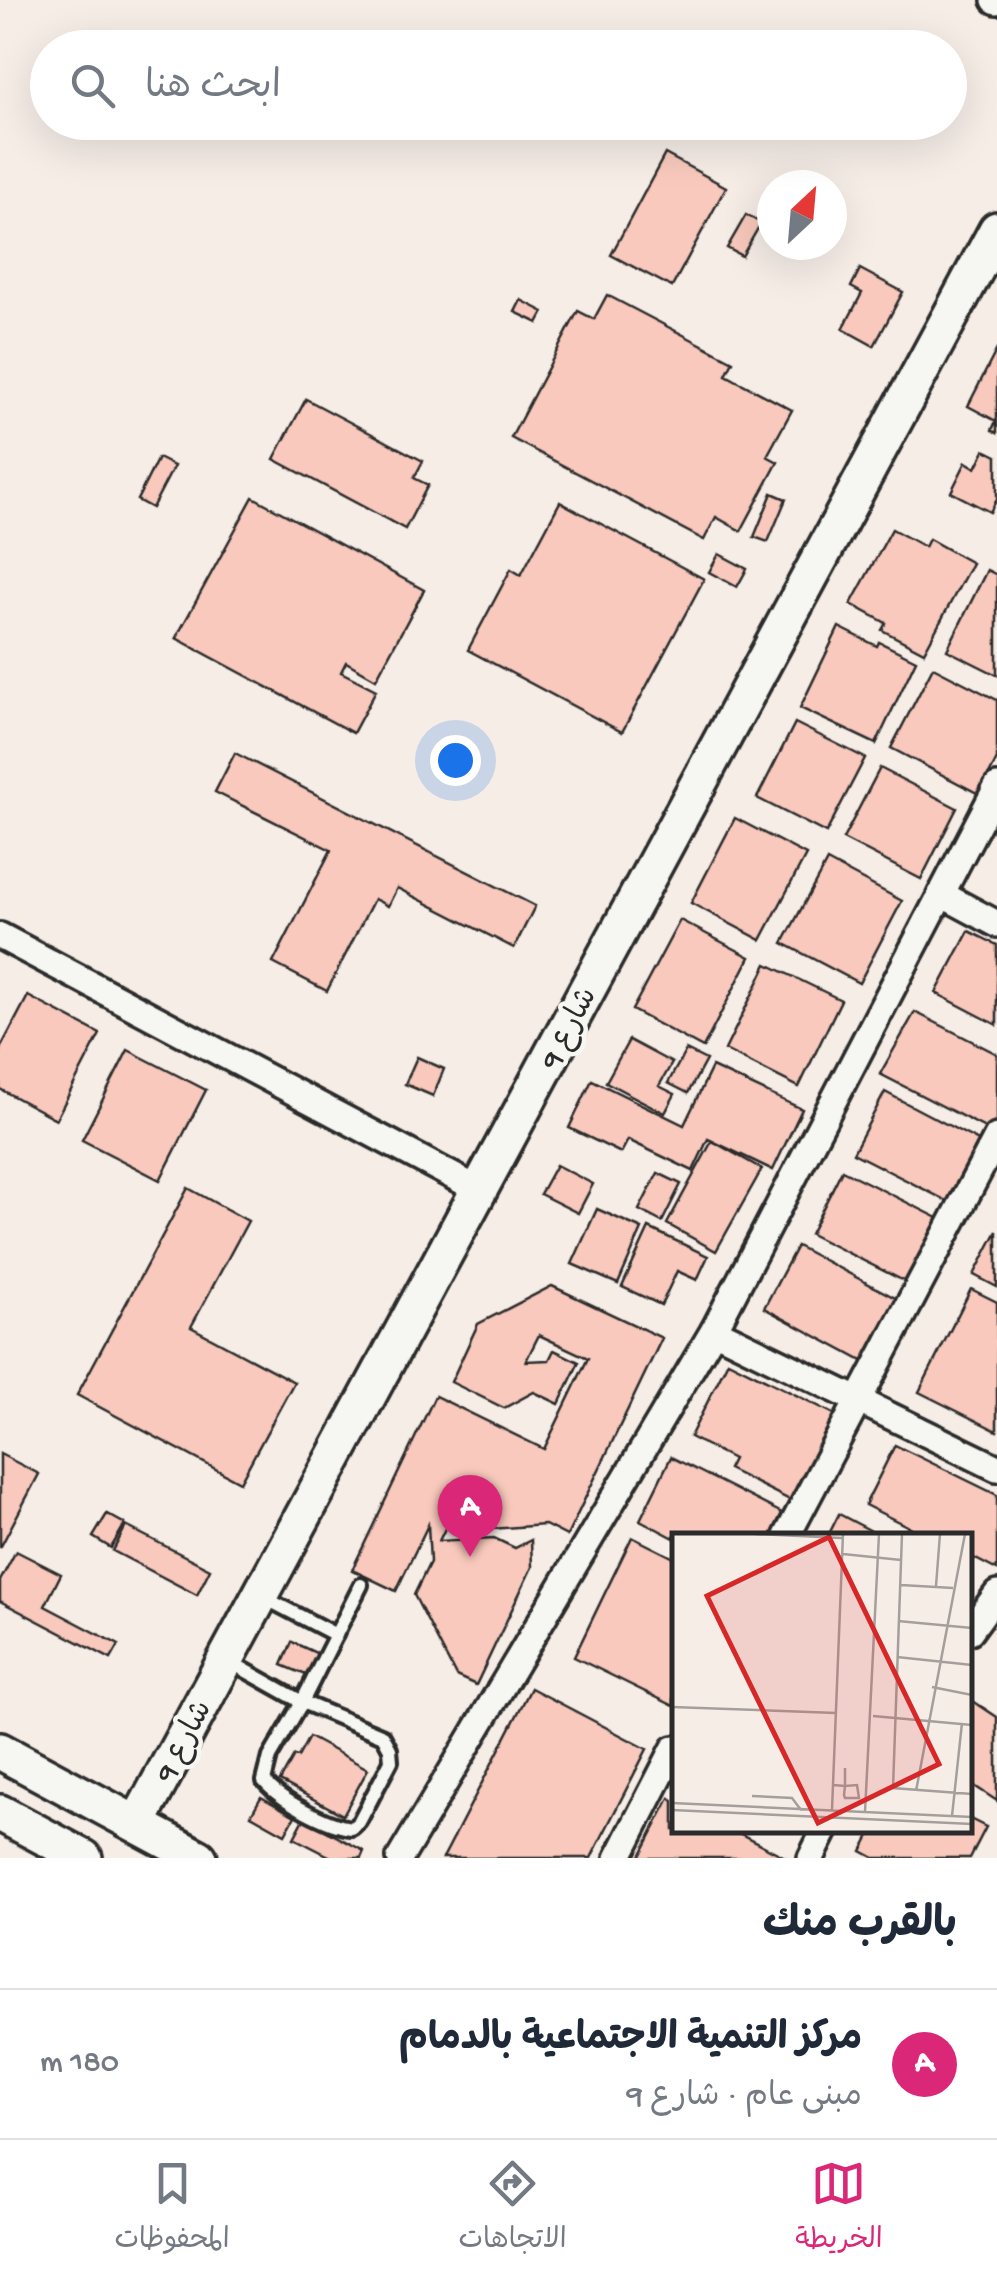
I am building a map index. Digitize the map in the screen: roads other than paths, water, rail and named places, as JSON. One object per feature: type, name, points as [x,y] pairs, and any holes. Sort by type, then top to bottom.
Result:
[{"type":"street","name":"شارع 9","points":[[137,1824],[997,230]]},
{"type":"street","points":[[400,1858],[714,1330],[997,787]]},
{"type":"street","points":[[941,894],[997,924]]},
{"type":"street","points":[[0,936],[479,1190]]},
{"type":"street","points":[[789,1533],[997,1138]]},
{"type":"street","points":[[714,1330],[997,1468]]},
{"type":"street","points":[[972,1628],[997,1594]]},
{"type":"street","points":[[0,1751],[199,1858]]},
{"type":"street","points":[[618,1858],[672,1752]]},
{"type":"street","points":[[0,1813],[84,1858]]},
{"type":"street","points":[[811,1858],[824,1833]]},
{"type":"lane","points":[[225,1659],[302,1702],[383,1736],[390,1748],[391,1761],[359,1822],[352,1828],[339,1827],[306,1810],[273,1792],[264,1781],[270,1757],[302,1702],[361,1585]]},
{"type":"lane","points":[[259,1595],[336,1634]]},
{"type":"place","name":"مركز التنمية الاجتماعية بالدمام","points":[[470,1557]]}]
